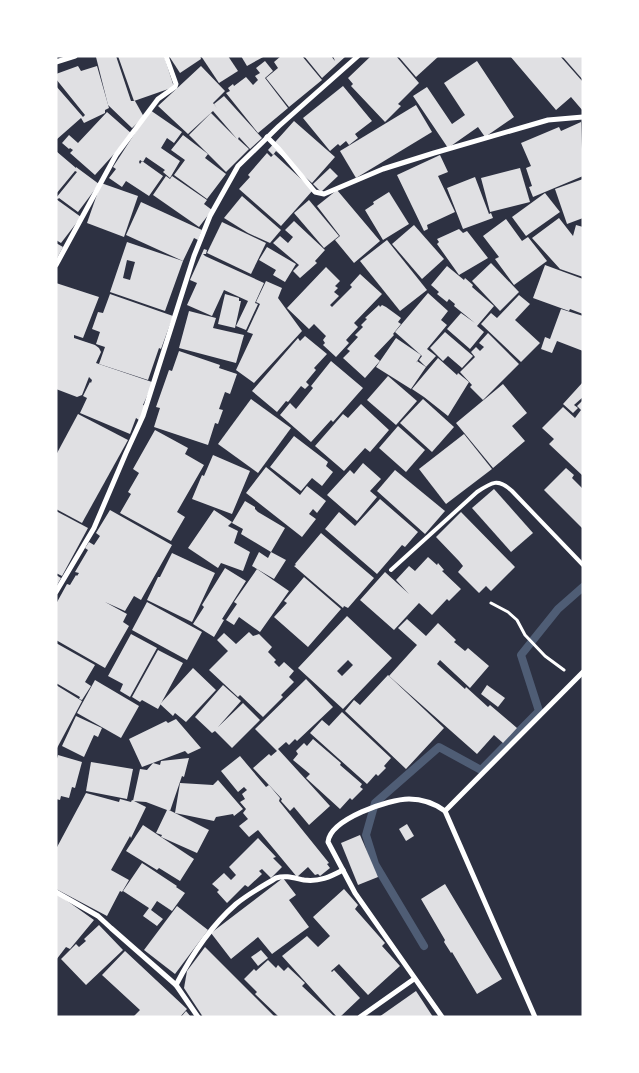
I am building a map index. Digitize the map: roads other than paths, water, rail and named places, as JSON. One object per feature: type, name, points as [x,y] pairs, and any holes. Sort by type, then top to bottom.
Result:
[{"type":"street","points":[[56,62],[75,56]]},
{"type":"street","points":[[56,265],[116,155],[158,99],[175,87],[176,84],[166,56]]},
{"type":"street","points":[[56,592],[94,528],[143,416],[194,256],[210,216],[238,166],[267,137],[358,56]]},
{"type":"street","points":[[267,137],[280,149],[315,192],[324,194],[383,169],[434,153],[548,120],[583,117]]},
{"type":"street","points":[[445,811],[583,672]]},
{"type":"street","points":[[442,1017],[355,892],[328,842],[331,832],[340,825],[361,812],[389,801],[424,800],[436,804],[445,811],[535,1017]]},
{"type":"street","points":[[176,985],[204,939],[237,903],[276,878],[283,876],[305,880],[324,879],[343,870]]},
{"type":"street","points":[[56,892],[98,916],[176,985],[198,1017]]},
{"type":"street","points":[[360,1017],[414,979]]},
{"type":"lane","points":[[391,570],[478,492],[498,482],[505,484],[583,565]]},
{"type":"waterway","points":[[424,946],[375,864],[366,835],[375,803],[439,747],[481,770],[539,711],[521,655],[558,609],[583,587]]}]
